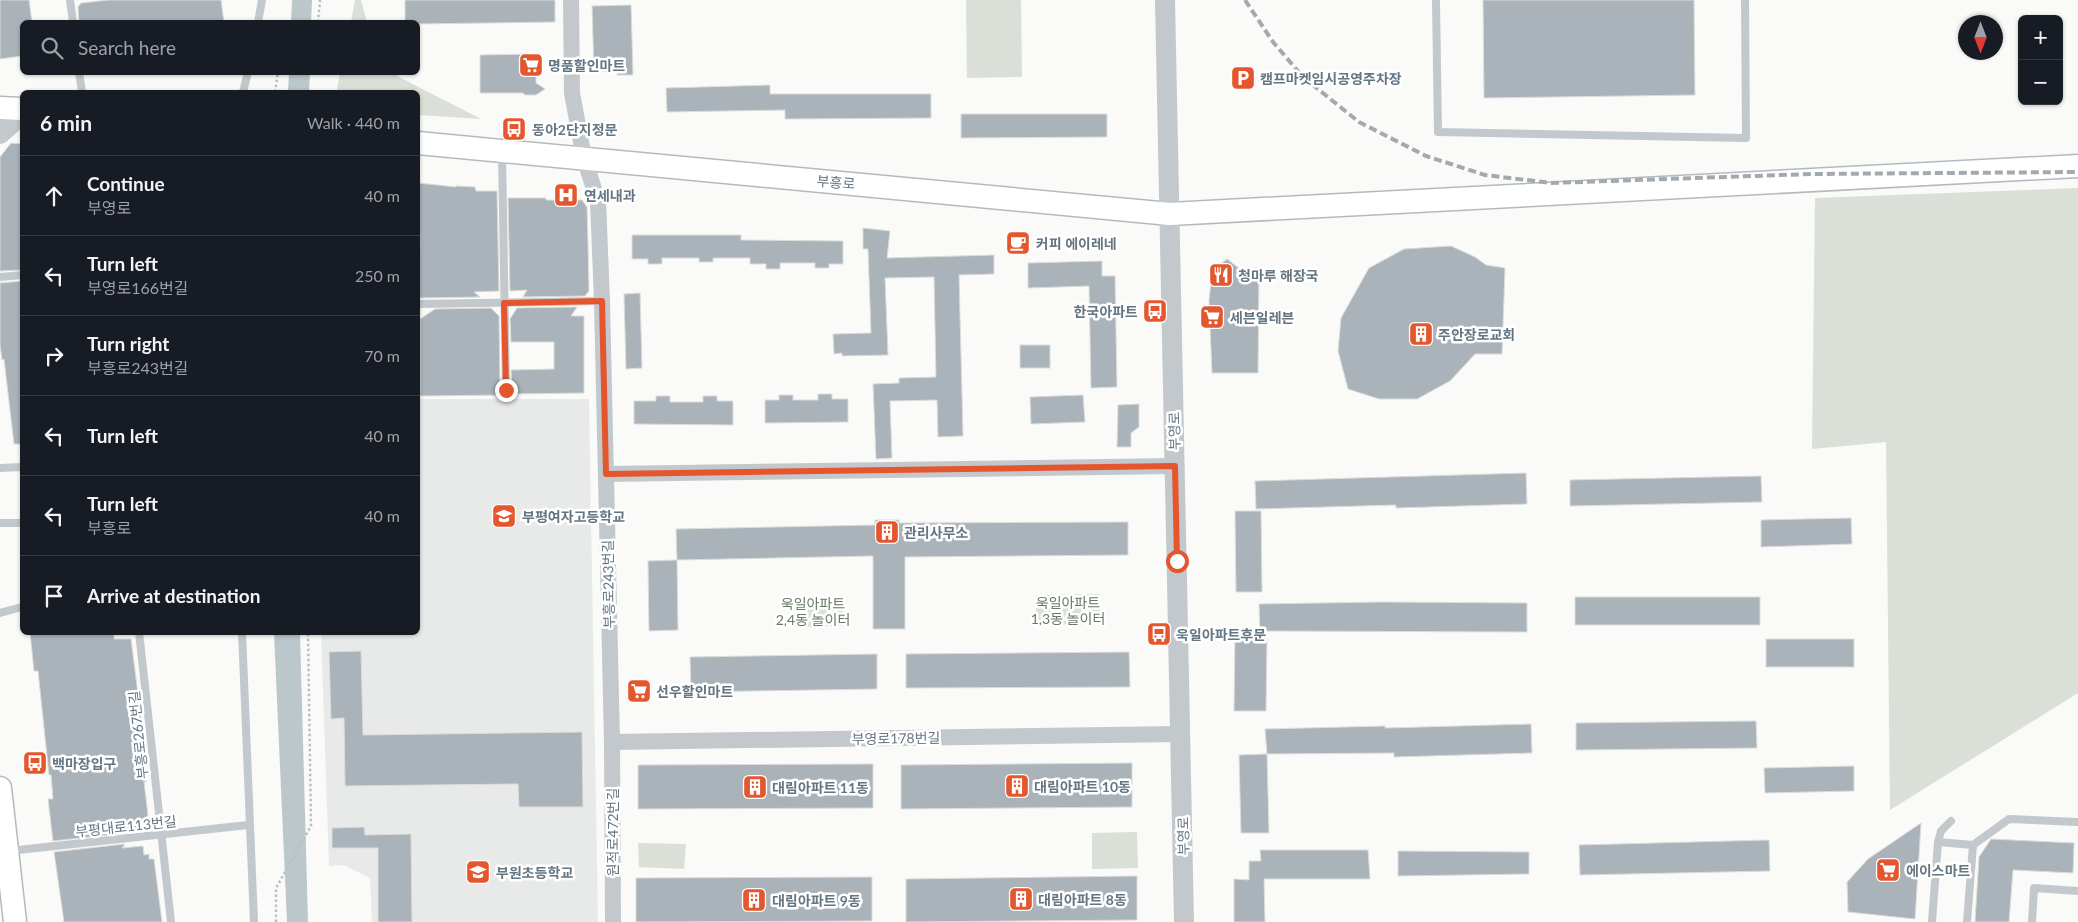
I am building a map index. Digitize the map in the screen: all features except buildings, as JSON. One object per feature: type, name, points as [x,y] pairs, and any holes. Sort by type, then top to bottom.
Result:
[{"type":"main road","points":[[0,108],[20,109]]},
{"type":"main road","name":"부흥로","points":[[420,143],[1170,214],[2078,166]]},
{"type":"main road","points":[[0,788],[3,852],[15,922]]},
{"type":"street","name":"부흥로243번길","points":[[571,0],[572,93],[584,158],[598,201],[612,742]]},
{"type":"street","name":"부영로","points":[[1166,0],[1184,922]]},
{"type":"street","points":[[0,134],[20,117]]},
{"type":"street","points":[[606,474],[1175,466]]},
{"type":"street","name":"부영로178번길","points":[[612,742],[1181,734]]},
{"type":"street","name":"원적로472번길","points":[[612,742],[613,922]]},
{"type":"lane","points":[[70,0],[73,20]]},
{"type":"lane","points":[[258,20],[262,0]]},
{"type":"lane","points":[[1436,0],[1438,132],[1746,138],[1745,0]]},
{"type":"lane","points":[[79,75],[82,90]]},
{"type":"lane","points":[[244,90],[247,75]]},
{"type":"lane","points":[[502,151],[506,390]]},
{"type":"lane","points":[[0,277],[20,275]]},
{"type":"lane","points":[[420,304],[602,301]]},
{"type":"lane","points":[[0,468],[20,467]]},
{"type":"lane","points":[[0,523],[20,523]]},
{"type":"lane","points":[[0,613],[20,608]]},
{"type":"lane","name":"부흥로267번길","points":[[139,635],[171,922]]},
{"type":"lane","points":[[242,635],[248,768],[248,825],[254,922]]},
{"type":"lane","points":[[1938,842],[1973,845],[2009,819],[2078,822]]},
{"type":"lane","points":[[1932,922],[1938,842],[1942,831],[1951,822]]},
{"type":"lane","name":"부평대로113번길","points":[[3,852],[248,825]]},
{"type":"lane","points":[[1967,922],[1973,845]]},
{"type":"lane","points":[[2032,922],[2034,888],[2078,890]]},
{"type":"path","points":[[318,20],[320,0]]},
{"type":"path","points":[[275,90],[278,75]]},
{"type":"path","points":[[276,922],[276,888],[311,826],[308,635]]},
{"type":"shaded area","points":[[292,0],[312,0],[311,20],[291,20]]},
{"type":"shaded area","points":[[289,75],[310,75],[309,90],[288,90]]},
{"type":"shaded area","name":"부평여자고등학교","points":[[420,399],[589,399],[598,922],[372,922],[370,878],[343,865],[329,866],[321,635],[420,635]]},
{"type":"shaded area","points":[[274,635],[300,635],[308,922],[287,922]]},
{"type":"green space","points":[[355,0],[361,0],[366,20],[351,20]]},
{"type":"green space","points":[[966,0],[1021,0],[1022,77],[967,78]]},
{"type":"green space","points":[[340,75],[397,75],[481,119],[420,115],[420,90],[338,90]]},
{"type":"green space","points":[[2078,188],[2078,693],[1890,810],[1886,442],[1812,449],[1815,198]]},
{"type":"green space","name":"욱일아파트 1,3동 놀이터","points":[[1100,594],[1100,624],[1036,625],[1036,595]]},
{"type":"green space","name":"욱일아파트 2,4동 놀이터","points":[[799,597],[831,597],[832,610],[843,610],[843,626],[800,627]]},
{"type":"green space","points":[[1137,832],[1138,868],[1092,869],[1092,833]]},
{"type":"green space","points":[[638,843],[686,844],[684,869],[639,867]]},
{"type":"railway","points":[[1245,0],[1273,42],[1303,77],[1359,122],[1426,156],[1485,175],[1551,183],[1811,174],[2078,172]]},
{"type":"place","name":"명품할인마트","points":[[531,65]]},
{"type":"place","name":"캠프마켓임시공영주차장","points":[[1243,78]]},
{"type":"place","name":"동아2단지정문","points":[[514,129]]},
{"type":"place","name":"연세내과","points":[[566,195]]},
{"type":"place","name":"커피 에이레네","points":[[1018,243]]},
{"type":"place","name":"청마루 해장국","points":[[1221,275]]},
{"type":"place","name":"한국아파트","points":[[1155,311]]},
{"type":"place","name":"세븐일레븐","points":[[1212,317]]},
{"type":"place","name":"주안장로교회","points":[[1421,334]]},
{"type":"place","name":"부평여자고등학교","points":[[504,516]]},
{"type":"place","name":"관리사무소","points":[[887,532]]},
{"type":"place","name":"욱일아파트후문","points":[[1159,634]]},
{"type":"place","name":"선우할인마트","points":[[639,691]]},
{"type":"place","name":"백마장입구","points":[[35,763]]},
{"type":"place","name":"대림아파트 10동","points":[[1017,786]]},
{"type":"place","name":"대림아파트 11동","points":[[755,787]]},
{"type":"place","name":"에이스마트","points":[[1888,870]]},
{"type":"place","name":"부원초등학교","points":[[478,872]]},
{"type":"place","name":"대림아파트 8동","points":[[1021,899]]},
{"type":"place","name":"대림아파트 9동","points":[[754,900]]},
{"type":"route","points":[[506,390],[504,303],[602,301],[606,474],[1175,466],[1177,561]]}]
